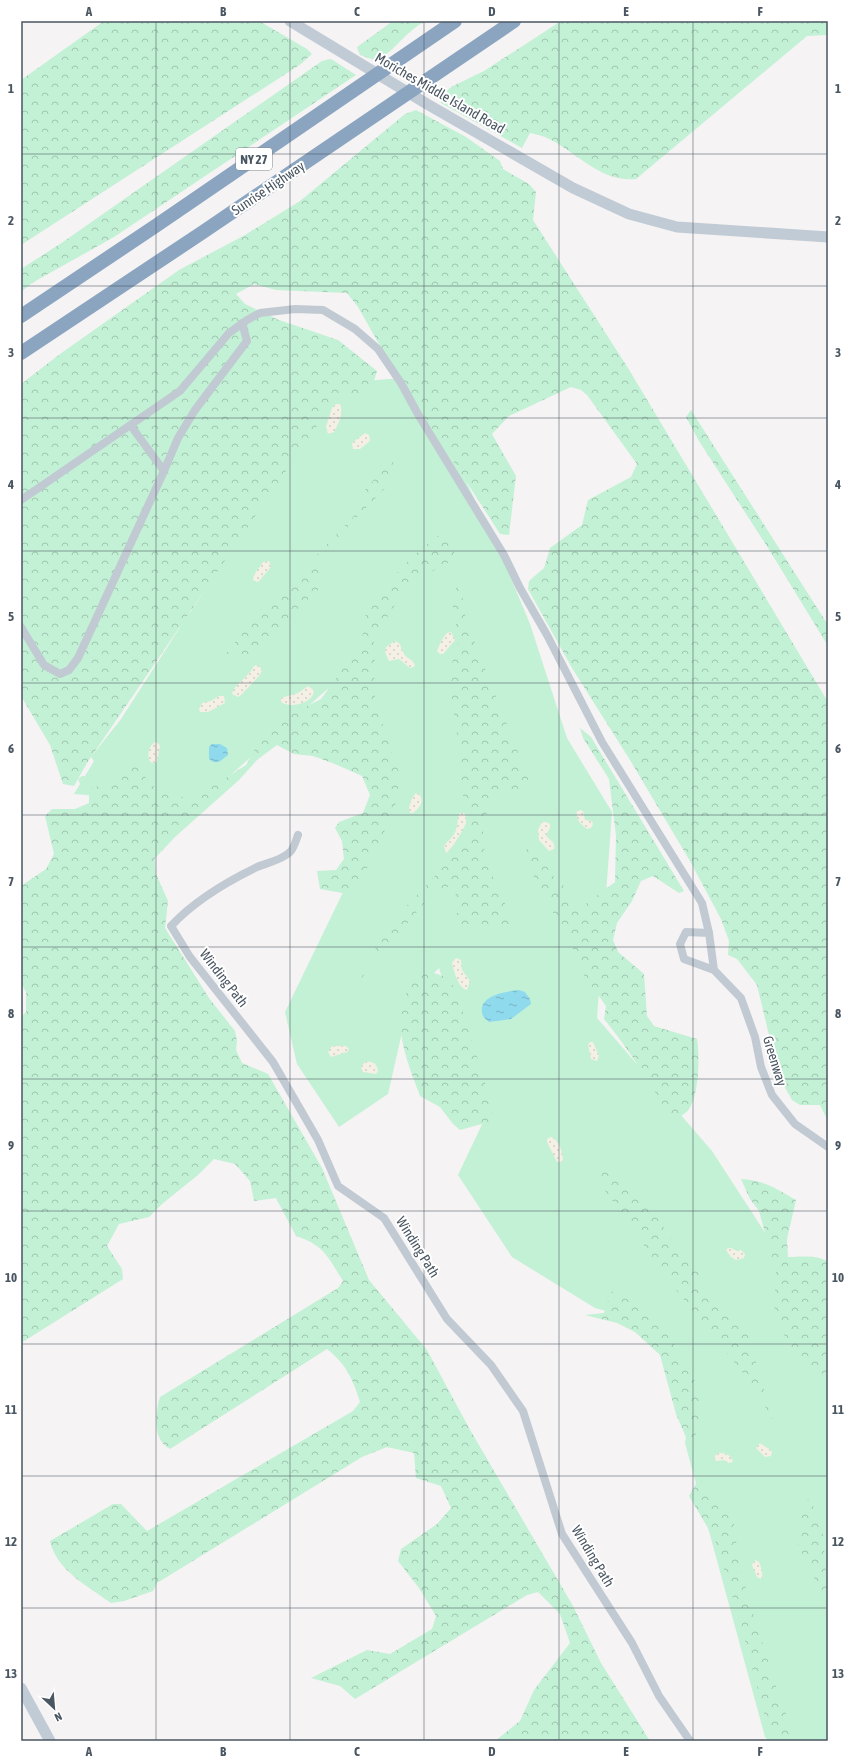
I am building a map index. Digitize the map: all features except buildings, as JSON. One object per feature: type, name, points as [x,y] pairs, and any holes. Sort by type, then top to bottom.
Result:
[{"type":"highway","name":"NY 27","points":[[21,316],[164,221],[455,21]]},
{"type":"highway","name":"Sunrise Highway","points":[[21,353],[514,21]]},
{"type":"highway","points":[[21,359],[63,326]]},
{"type":"main road","name":"Moriches Middle Island Road","points":[[290,21],[428,104],[579,191],[629,214],[657,223],[676,227],[828,237]]},
{"type":"main road","points":[[21,1688],[50,1741]]},
{"type":"street","points":[[21,500],[180,391],[229,333],[242,323],[260,313],[295,309],[323,310],[355,329],[378,349],[401,383],[419,416],[504,555],[520,588],[547,634],[602,742],[702,903],[709,933],[714,970]]},
{"type":"street","points":[[21,627],[44,665],[60,674],[69,670],[78,658],[178,438],[195,410],[247,341],[242,323]]},
{"type":"street","points":[[131,426],[164,471]]},
{"type":"street","name":"Winding Path","points":[[298,835],[290,852],[220,886],[183,913],[172,926],[190,957],[273,1062],[318,1140],[338,1186],[384,1218],[448,1319],[490,1366],[523,1411],[562,1534],[632,1643],[658,1694],[690,1741]]},
{"type":"street","name":"Greenway","points":[[709,933],[686,932],[680,944],[684,959],[714,970],[740,998],[755,1037],[761,1067],[772,1095],[795,1124],[828,1147]]},
{"type":"green space","points":[[104,21],[259,21],[307,49],[312,54],[301,64],[21,245],[21,80]]},
{"type":"green space","points":[[393,21],[426,21],[419,25],[377,61],[360,55],[357,47]]},
{"type":"green space","points":[[561,21],[828,21],[828,36],[807,36],[636,179],[623,179],[599,171],[545,137],[530,133],[522,148],[441,103],[440,95],[453,86],[484,71]]},
{"type":"green space","points":[[331,59],[356,75],[114,237],[32,283],[21,292],[21,269],[60,244],[322,61]]},
{"type":"green space","points":[[416,110],[466,137],[500,161],[503,169],[529,184],[536,192],[533,220],[628,368],[828,702],[828,1121],[820,1105],[800,1105],[792,1100],[783,1084],[775,1060],[757,985],[737,959],[728,955],[729,941],[721,919],[690,861],[630,760],[572,668],[528,589],[529,581],[544,568],[550,548],[582,525],[588,500],[631,477],[637,464],[587,395],[581,390],[571,387],[509,416],[492,434],[516,476],[509,535],[500,534],[387,358],[358,307],[347,293],[276,290],[254,284],[236,294],[245,304],[279,320],[338,340],[377,371],[371,391],[331,400],[325,414],[87,763],[74,786],[63,784],[50,745],[21,696],[21,384],[60,354],[179,270],[245,235],[300,201],[405,114]]},
{"type":"green space","points":[[403,378],[434,414],[449,454],[466,481],[502,557],[530,624],[567,738],[612,812],[597,1018],[712,1151],[777,1251],[828,1378],[828,1741],[769,1741],[765,1737],[685,1443],[694,1394],[653,1323],[595,1308],[512,1257],[458,1175],[485,1118],[439,968],[410,997],[388,1094],[339,1127],[297,1064],[285,1012],[394,787],[350,669],[198,804],[74,794],[80,784],[78,779],[85,776],[94,761],[91,757],[121,719],[338,383]]},
{"type":"green space","points":[[691,410],[828,625],[828,646],[770,551],[699,441],[686,417]]},
{"type":"green space","points":[[397,451],[385,488],[322,554],[319,589],[249,655],[223,658],[243,632],[354,516],[363,492],[381,472],[388,456]]},
{"type":"green space","points":[[440,534],[453,541],[455,559],[414,581],[392,609],[374,640],[374,689],[376,705],[399,773],[398,798],[383,835],[364,875],[348,894],[320,889],[317,871],[336,870],[344,859],[342,841],[335,828],[339,822],[363,813],[370,795],[362,776],[313,756],[294,754],[277,745],[257,760],[239,780],[175,837],[155,858],[156,874],[168,901],[165,928],[209,998],[235,1031],[237,1041],[236,1050],[242,1063],[268,1074],[322,1168],[369,1280],[427,1350],[469,1428],[573,1606],[601,1663],[650,1741],[495,1741],[520,1721],[534,1690],[570,1643],[560,1614],[538,1592],[527,1595],[355,1699],[340,1686],[311,1678],[367,1650],[390,1654],[432,1629],[436,1616],[419,1588],[398,1561],[401,1549],[437,1524],[451,1508],[441,1486],[416,1478],[414,1453],[387,1447],[362,1457],[157,1583],[153,1591],[124,1601],[111,1603],[74,1577],[59,1561],[53,1551],[50,1541],[113,1504],[121,1504],[147,1531],[353,1411],[360,1402],[355,1386],[348,1372],[339,1360],[327,1349],[170,1449],[164,1445],[160,1439],[156,1426],[156,1418],[160,1397],[338,1288],[343,1281],[329,1259],[319,1248],[313,1243],[296,1236],[276,1198],[254,1201],[250,1181],[235,1164],[214,1159],[198,1175],[162,1204],[149,1217],[119,1224],[107,1246],[122,1269],[123,1279],[21,1343],[21,1017],[26,1012],[26,992],[21,983],[21,886],[46,869],[54,854],[45,816],[52,809],[75,809],[89,803],[89,790],[95,788],[134,762],[159,792],[193,799],[246,765],[269,725],[278,718],[290,715],[321,699],[362,642],[364,618],[381,590],[414,555]]},
{"type":"green space","points":[[460,581],[466,620],[528,778],[530,789],[522,796],[499,793],[489,803],[483,830],[485,859],[512,919],[508,928],[451,925],[460,908],[453,886],[436,889],[359,981],[371,955],[400,913],[459,850],[468,836],[471,814],[462,793],[458,740],[448,676],[459,641],[451,597]]},
{"type":"green space","points":[[580,728],[591,737],[684,891],[679,893],[653,876],[641,881],[632,901],[617,923],[613,940],[618,952],[644,974],[647,1016],[654,1026],[697,1039],[698,1075],[695,1094],[688,1111],[672,1122],[640,1069],[604,1019],[606,1006],[583,974],[576,955],[526,862],[527,840],[540,853],[551,874],[567,889],[579,909],[615,882],[616,836],[609,779],[583,738]]},
{"type":"green space","points":[[429,971],[448,978],[457,992],[493,1108],[489,1122],[460,1130],[453,1124],[440,1107],[420,1096],[406,1057],[401,1030],[401,1016],[403,1002],[408,989]]},
{"type":"green space","points":[[603,1165],[645,1201],[682,1253],[701,1272],[700,1288],[747,1331],[774,1424],[758,1392],[669,1281],[592,1172]]},
{"type":"green space","points":[[741,1179],[764,1183],[796,1200],[787,1239],[788,1257],[814,1257],[824,1259],[828,1262],[828,1378],[794,1352],[776,1317],[773,1298],[778,1280],[759,1211],[750,1199]]},
{"type":"green space","points":[[611,1291],[636,1304],[668,1333],[699,1389],[701,1418],[691,1449],[676,1414],[660,1355],[635,1332],[617,1323],[585,1315],[604,1313]]},
{"type":"green space","points":[[701,1475],[704,1493],[721,1505],[734,1521],[735,1536],[743,1577],[750,1603],[781,1702],[793,1730],[800,1741],[777,1741],[766,1721],[739,1618],[715,1540],[689,1496]]},
{"type":"green space","points":[[809,1498],[822,1524],[826,1572],[828,1576],[828,1605],[798,1546],[800,1528],[795,1512]]},
{"type":"sand","points":[[336,404],[340,404],[341,407],[340,418],[334,432],[328,434],[326,427],[332,408]]},
{"type":"sand","points":[[365,433],[369,435],[370,441],[360,449],[353,449],[352,443]]},
{"type":"sand","points":[[269,561],[271,567],[259,581],[257,582],[253,580],[254,575],[263,562]]},
{"type":"sand","points":[[451,632],[455,640],[443,654],[440,654],[437,651],[440,644],[447,633]]},
{"type":"sand","points":[[395,641],[400,644],[405,656],[414,662],[414,667],[410,668],[399,659],[389,661],[385,652],[386,647]]},
{"type":"sand","points":[[257,665],[262,671],[259,676],[238,697],[232,694],[233,690],[249,674],[254,666]]},
{"type":"sand","points":[[308,686],[314,690],[313,695],[301,704],[290,705],[281,702],[281,698],[298,693]]},
{"type":"sand","points":[[219,696],[224,696],[225,703],[208,712],[200,712],[199,709],[202,703],[211,701]]},
{"type":"sand","points":[[155,742],[160,746],[157,762],[153,763],[150,762],[148,753],[151,746]]},
{"type":"sand","points":[[416,793],[421,797],[422,802],[416,811],[410,813],[410,803]]},
{"type":"sand","points":[[577,811],[583,811],[585,820],[592,821],[593,824],[591,828],[587,829],[579,822]]},
{"type":"sand","points":[[460,813],[464,813],[466,816],[466,823],[451,849],[446,853],[444,846],[452,837],[457,828]]},
{"type":"sand","points":[[542,822],[550,824],[550,828],[546,835],[554,844],[554,849],[549,851],[539,840],[538,830]]},
{"type":"sand","points":[[456,958],[461,960],[462,970],[470,981],[467,990],[461,986],[455,975],[452,963]]},
{"type":"sand","points":[[590,1042],[593,1042],[599,1056],[597,1061],[591,1059],[588,1045]]},
{"type":"sand","points":[[332,1046],[346,1046],[349,1049],[347,1052],[331,1057],[328,1052]]},
{"type":"sand","points":[[365,1062],[372,1062],[375,1064],[378,1071],[376,1074],[363,1072],[361,1067]]},
{"type":"sand","points":[[550,1137],[556,1140],[560,1147],[563,1155],[562,1162],[557,1162],[547,1142],[547,1139]]},
{"type":"sand","points":[[728,1248],[737,1251],[741,1250],[745,1254],[744,1258],[736,1260],[731,1257],[726,1250]]},
{"type":"sand","points":[[760,1443],[772,1451],[771,1456],[765,1457],[756,1448]]},
{"type":"sand","points":[[718,1453],[727,1454],[731,1457],[733,1462],[729,1463],[724,1460],[716,1461],[714,1457]]},
{"type":"sand","points":[[755,1560],[759,1562],[761,1566],[761,1579],[757,1577],[752,1565]]},
{"type":"water","points":[[212,744],[220,744],[227,748],[228,755],[219,762],[213,762],[209,759],[209,747]]},
{"type":"water","points":[[519,990],[525,992],[530,999],[531,1004],[511,1019],[489,1022],[484,1017],[482,1013],[482,1006],[489,998],[508,991]]}]
